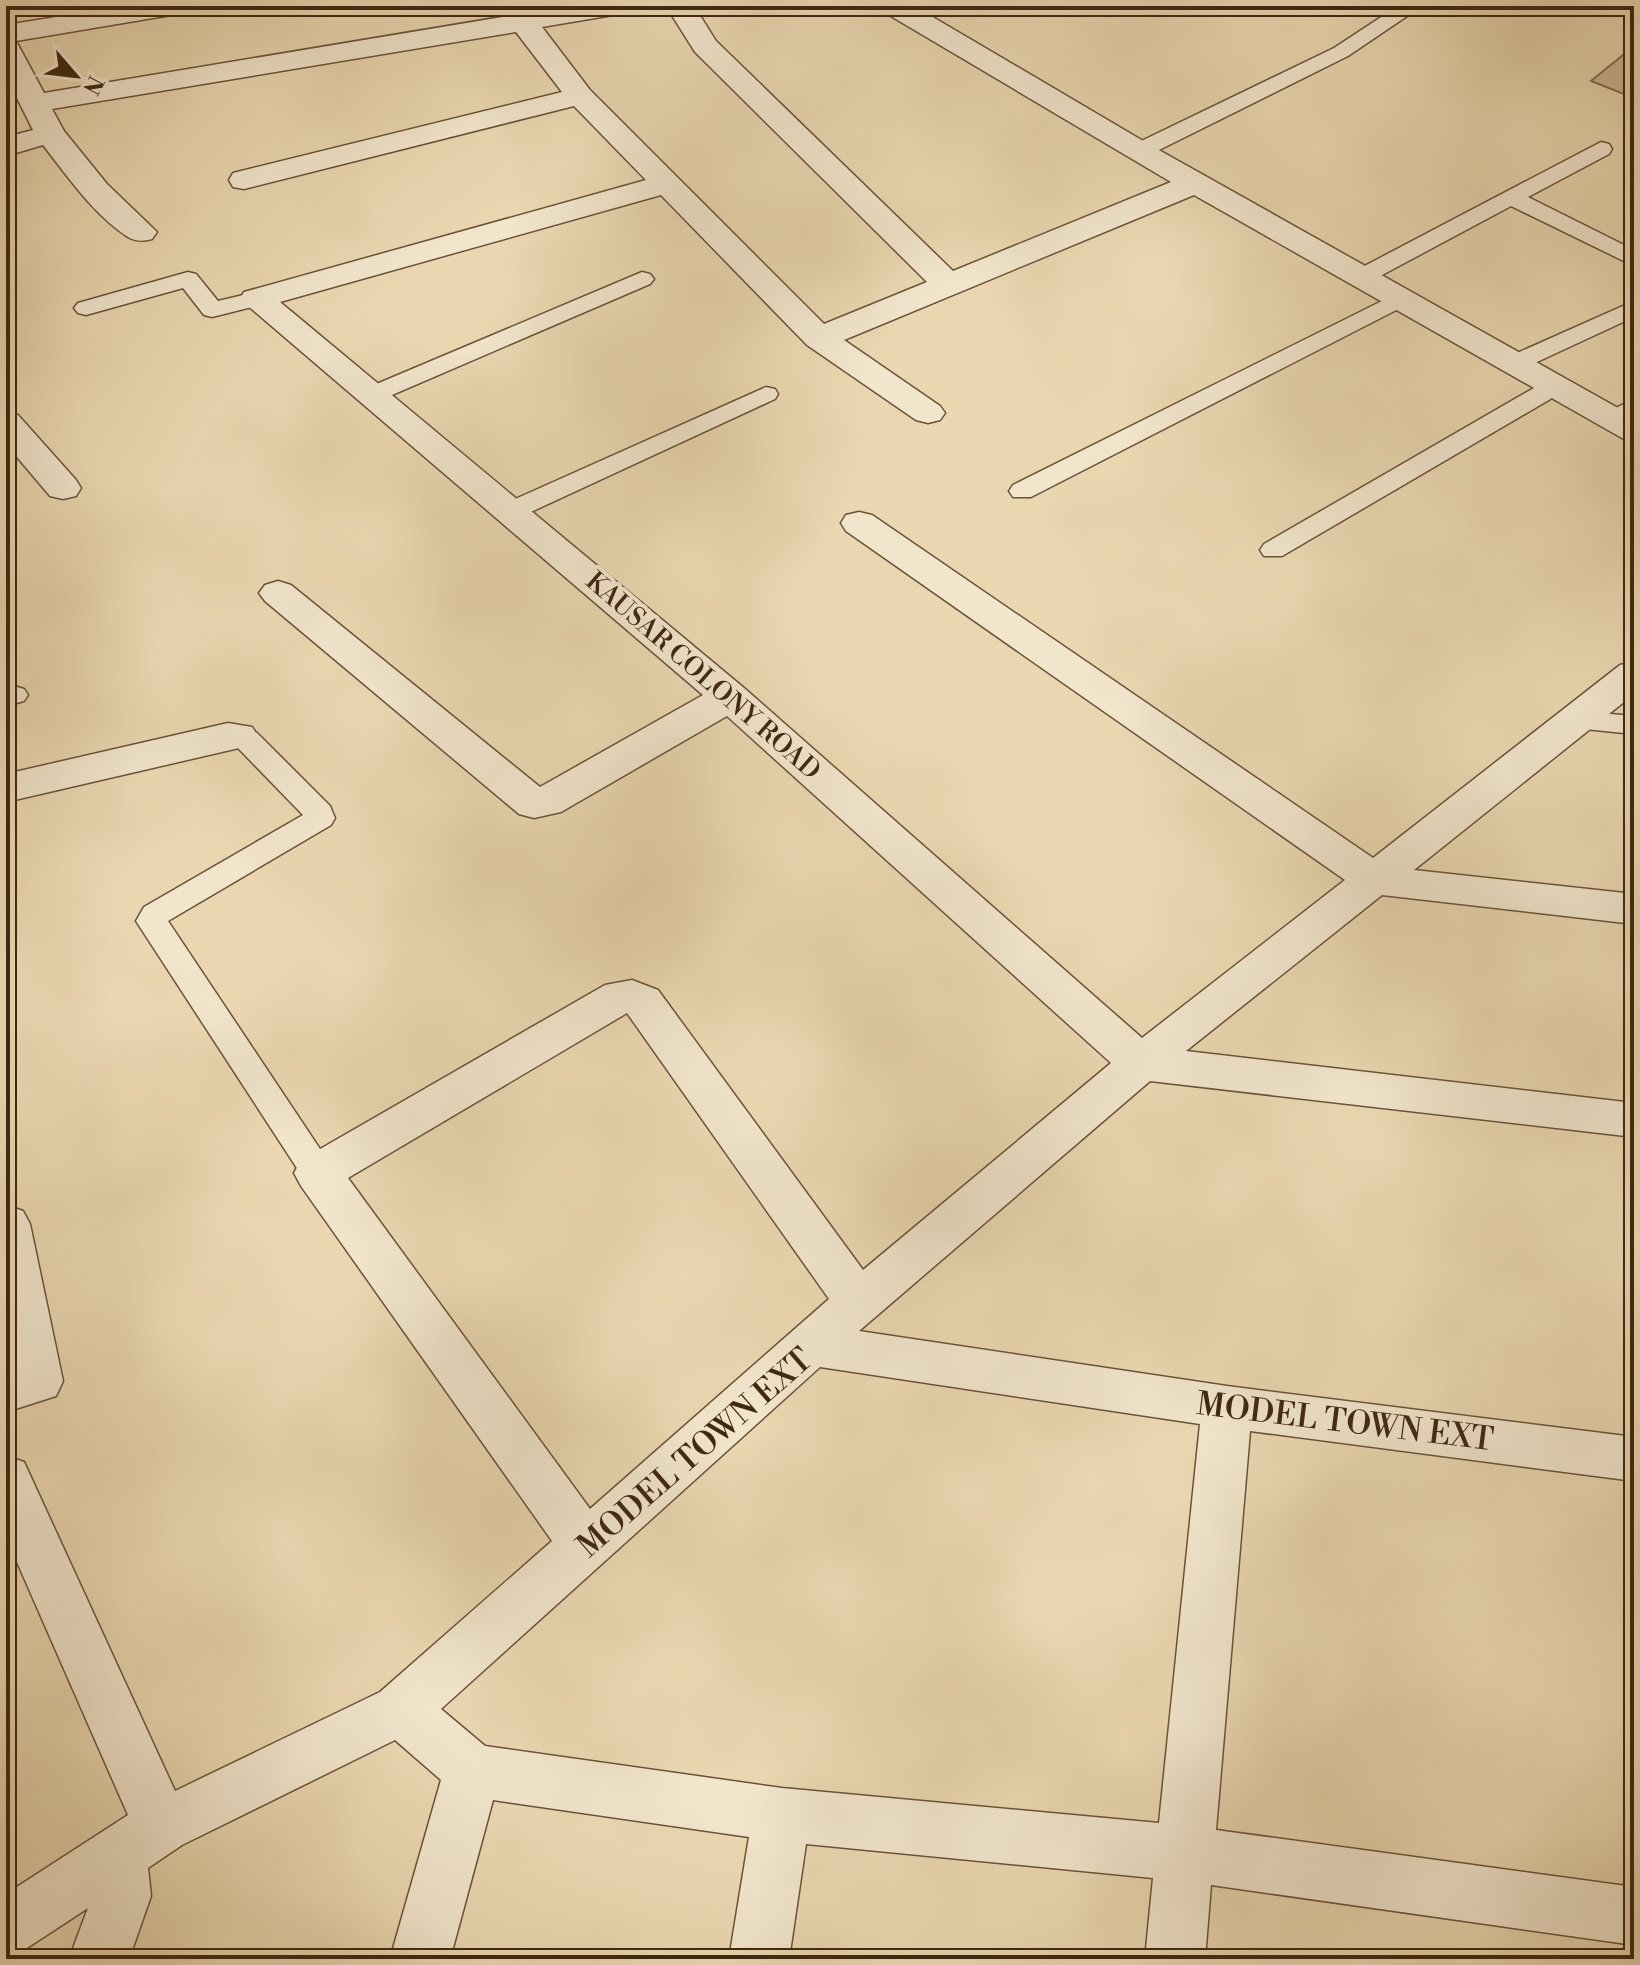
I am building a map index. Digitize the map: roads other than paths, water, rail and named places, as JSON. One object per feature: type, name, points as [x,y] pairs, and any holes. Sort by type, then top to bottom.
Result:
[{"type":"street","points":[[6,34],[177,6]]},
{"type":"street","points":[[37,103],[619,6]]},
{"type":"street","points":[[680,6],[705,46],[949,286]]},
{"type":"street","points":[[894,6],[1139,151],[1400,299],[1555,386],[1627,419]]},
{"type":"street","points":[[523,22],[580,96],[819,338],[928,413]]},
{"type":"street","points":[[6,47],[50,134],[96,191],[141,232]]},
{"type":"street","points":[[244,180],[580,96]]},
{"type":"street","points":[[6,147],[50,134]]},
{"type":"street","points":[[819,338],[1196,183]]},
{"type":"street","points":[[256,299],[667,184]]},
{"type":"street","name":"KAUSAR COLONY ROAD","points":[[256,299],[730,697],[1141,1063]]},
{"type":"street","points":[[6,422],[63,488]]},
{"type":"street","points":[[859,523],[1375,880],[1634,909]]},
{"type":"street","points":[[278,593],[534,804],[546,802],[730,697]]},
{"type":"street","points":[[813,1345],[859,1302],[1141,1063],[1634,674]]},
{"type":"street","points":[[6,788],[238,736]]},
{"type":"street","points":[[586,1546],[318,1173],[621,996],[632,996],[642,1001],[859,1302]]},
{"type":"street","points":[[1141,1063],[1634,1120]]},
{"type":"street","points":[[6,1224],[38,1381],[6,1391]]},
{"type":"street","name":"MODEL TOWN EXT","points":[[6,1928],[140,1841],[400,1710],[813,1345],[1227,1407],[1634,1459]]},
{"type":"street","points":[[1175,1959],[1227,1407]]},
{"type":"street","points":[[6,1478],[140,1841],[99,1959]]},
{"type":"street","points":[[400,1710],[472,1771],[782,1815],[1183,1853],[1634,1916]]},
{"type":"street","points":[[420,1959],[472,1771]]},
{"type":"street","points":[[759,1959],[782,1815]]},
{"type":"lane","points":[[1139,151],[1341,52],[1412,6]]},
{"type":"lane","points":[[1361,277],[1601,149]]},
{"type":"lane","points":[[1510,197],[1634,259]]},
{"type":"lane","points":[[86,308],[188,279],[212,310],[256,299]]},
{"type":"lane","points":[[369,396],[642,279]]},
{"type":"lane","points":[[1022,491],[1400,299]]},
{"type":"lane","points":[[1515,363],[1634,308]]},
{"type":"lane","points":[[1273,550],[1555,386]]},
{"type":"lane","points":[[511,511],[766,394]]},
{"type":"lane","points":[[1575,720],[1634,725]]},
{"type":"lane","points":[[238,736],[247,740],[319,813],[320,818],[155,915],[152,921],[318,1173]]}]
